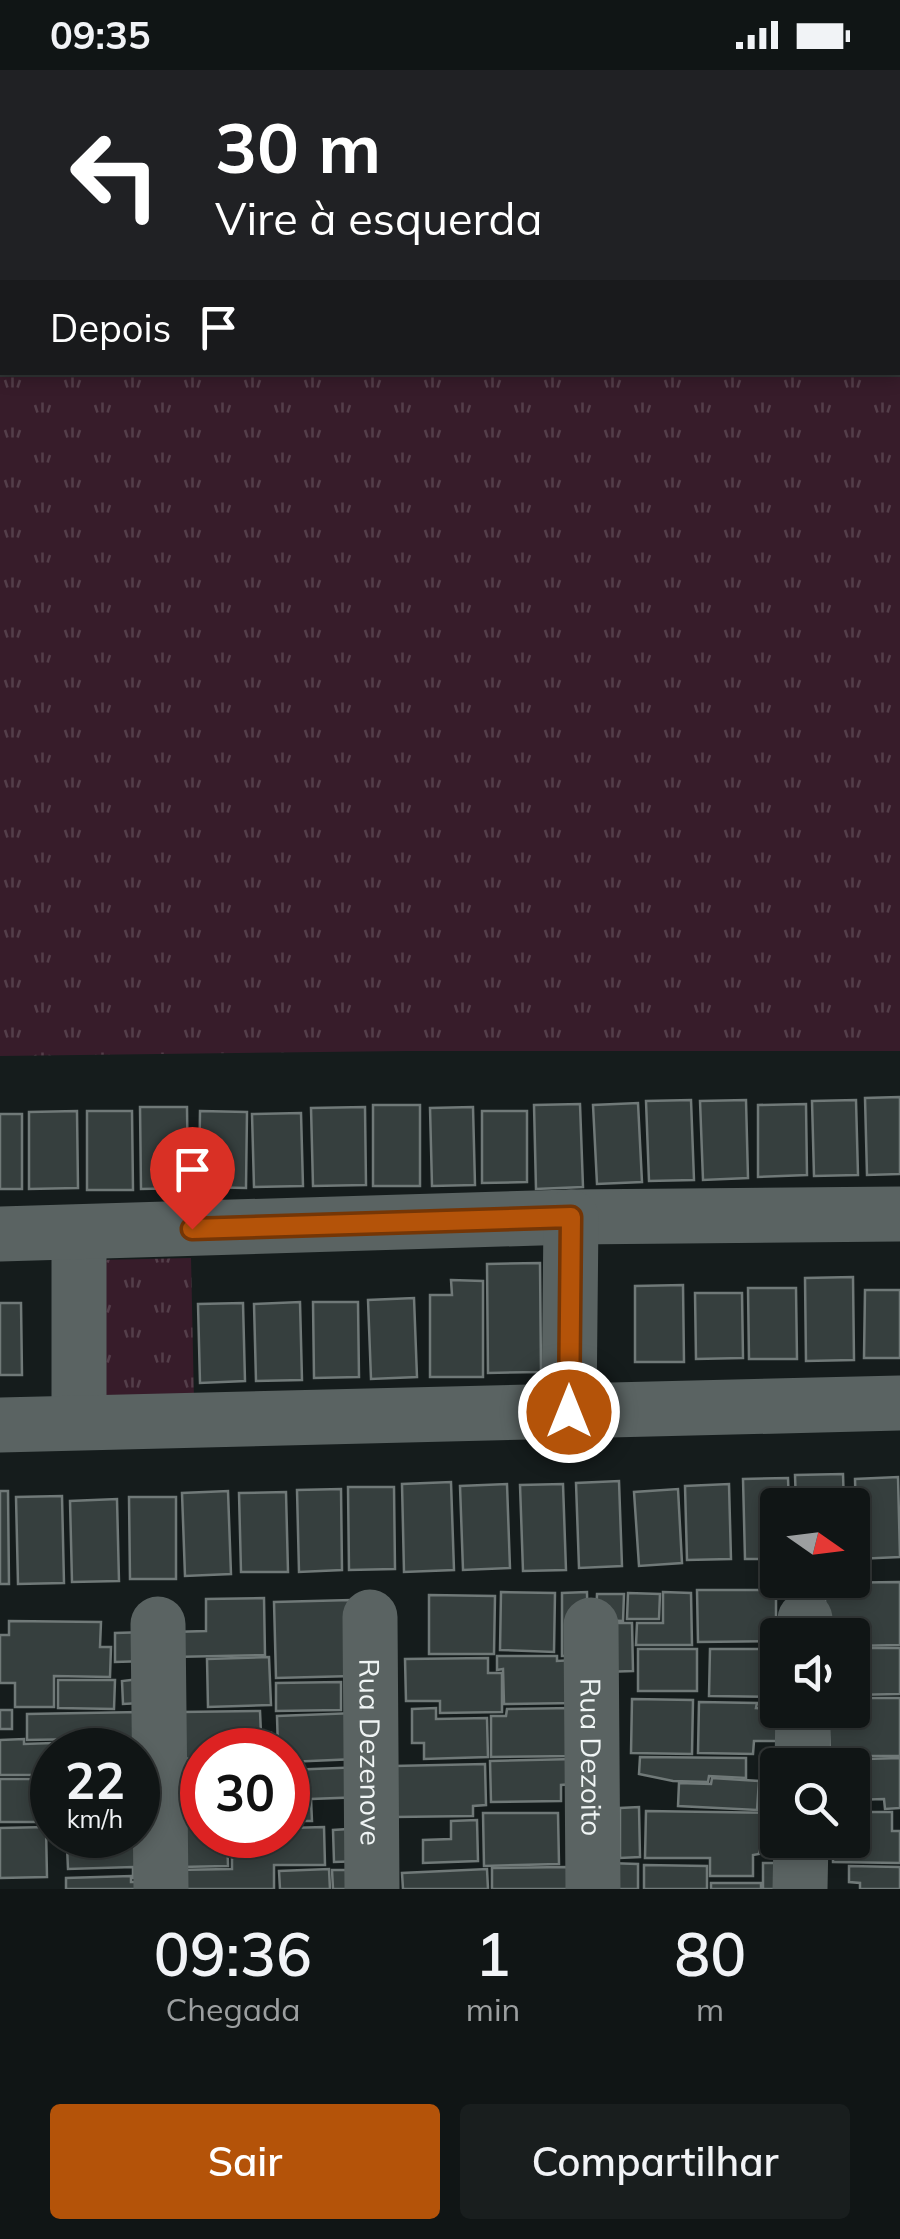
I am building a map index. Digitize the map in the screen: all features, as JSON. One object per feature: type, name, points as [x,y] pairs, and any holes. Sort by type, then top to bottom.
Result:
[{"type":"street","points":[[0,1234],[571,1217],[900,1214]]},
{"type":"street","points":[[569,1412],[571,1217]]},
{"type":"street","points":[[78,1233],[79,1422]]},
{"type":"street","points":[[0,1425],[900,1403]]},
{"type":"street","name":"Rua Dezenove","points":[[370,1618],[372,1889]]},
{"type":"street","points":[[158,1624],[162,1889]]},
{"type":"street","name":"Rua Dezoito","points":[[591,1625],[593,1889]]},
{"type":"street","points":[[800,1889],[801,1858]]},
{"type":"green space","points":[[0,375],[900,375],[900,1051],[0,1056]]},
{"type":"green space","points":[[191,1258],[194,1402],[104,1405],[100,1260]]},
{"type":"building","points":[[900,1097],[900,1174],[867,1175],[865,1098]]},
{"type":"building","points":[[691,1100],[694,1180],[649,1181],[646,1101]]},
{"type":"building","points":[[746,1100],[748,1178],[703,1180],[700,1101]]},
{"type":"building","points":[[856,1100],[858,1175],[814,1176],[812,1101]]},
{"type":"building","points":[[638,1103],[642,1182],[597,1184],[593,1105]]},
{"type":"building","points":[[580,1104],[583,1187],[536,1189],[534,1105]]},
{"type":"building","points":[[806,1104],[807,1175],[758,1177],[758,1105]]},
{"type":"building","points":[[373,1105],[420,1105],[420,1186],[373,1186]]},
{"type":"building","points":[[140,1107],[187,1107],[188,1188],[141,1189]]},
{"type":"building","points":[[365,1107],[366,1185],[313,1186],[311,1108]]},
{"type":"building","points":[[473,1107],[475,1185],[432,1186],[430,1108]]},
{"type":"building","points":[[77,1111],[78,1188],[29,1189],[29,1112]]},
{"type":"building","points":[[87,1111],[132,1111],[133,1190],[87,1190]]},
{"type":"building","points":[[200,1111],[247,1112],[246,1188],[199,1187]]},
{"type":"building","points":[[482,1111],[527,1111],[527,1182],[482,1183]]},
{"type":"building","points":[[301,1113],[303,1186],[254,1187],[252,1114]]},
{"type":"building","points":[[0,1114],[22,1114],[22,1189],[0,1189]]},
{"type":"building","points":[[540,1263],[541,1372],[488,1373],[487,1264]]},
{"type":"building","points":[[853,1277],[854,1360],[806,1361],[805,1278]]},
{"type":"building","points":[[451,1280],[483,1281],[483,1377],[430,1377],[430,1295],[452,1295]]},
{"type":"building","points":[[683,1285],[684,1362],[635,1362],[635,1286]]},
{"type":"building","points":[[748,1288],[796,1288],[797,1359],[749,1359]]},
{"type":"building","points":[[865,1290],[900,1290],[900,1358],[864,1358]]},
{"type":"building","points":[[695,1293],[742,1293],[743,1358],[696,1359]]},
{"type":"building","points":[[414,1298],[417,1377],[371,1379],[368,1300]]},
{"type":"building","points":[[300,1302],[302,1380],[256,1381],[254,1304]]},
{"type":"building","points":[[313,1302],[358,1302],[359,1377],[314,1378]]},
{"type":"building","points":[[0,1303],[21,1303],[22,1375],[0,1375]]},
{"type":"building","points":[[243,1303],[245,1381],[200,1383],[198,1304]]},
{"type":"building","points":[[843,1474],[843,1488],[795,1488],[795,1475]]},
{"type":"building","points":[[898,1477],[900,1557],[870,1558],[870,1488],[855,1488],[855,1479]]},
{"type":"building","points":[[788,1478],[788,1488],[760,1488],[760,1559],[745,1559],[743,1479]]},
{"type":"building","points":[[619,1481],[622,1566],[579,1568],[576,1483]]},
{"type":"building","points":[[451,1482],[454,1570],[404,1572],[402,1484]]},
{"type":"building","points":[[507,1484],[510,1568],[463,1570],[460,1486]]},
{"type":"building","points":[[563,1484],[566,1570],[523,1571],[520,1485]]},
{"type":"building","points":[[729,1484],[731,1559],[687,1560],[685,1486]]},
{"type":"building","points":[[348,1487],[394,1487],[395,1569],[349,1570]]},
{"type":"building","points":[[341,1489],[342,1570],[299,1572],[297,1490]]},
{"type":"building","points":[[678,1489],[682,1563],[639,1566],[634,1492]]},
{"type":"building","points":[[0,1491],[8,1491],[9,1584],[0,1584]]},
{"type":"building","points":[[228,1491],[231,1574],[185,1576],[182,1493]]},
{"type":"building","points":[[286,1492],[288,1572],[241,1572],[239,1493]]},
{"type":"building","points":[[62,1496],[64,1583],[18,1584],[16,1497]]},
{"type":"building","points":[[129,1497],[176,1497],[176,1579],[130,1579]]},
{"type":"building","points":[[117,1499],[119,1581],[72,1582],[70,1501]]},
{"type":"building","points":[[870,1582],[900,1582],[900,1645],[870,1646],[870,1618],[825,1618],[825,1598],[870,1598]]},
{"type":"building","points":[[697,1590],[760,1590],[760,1598],[776,1598],[776,1618],[760,1618],[760,1641],[698,1642]]},
{"type":"building","points":[[501,1592],[555,1593],[554,1652],[500,1650]]},
{"type":"building","points":[[587,1592],[588,1655],[562,1656],[562,1593]]},
{"type":"building","points":[[663,1592],[691,1593],[692,1645],[636,1645],[637,1623],[663,1623]]},
{"type":"building","points":[[628,1593],[660,1594],[659,1619],[627,1619]]},
{"type":"building","points":[[597,1594],[624,1594],[623,1621],[596,1620]]},
{"type":"building","points":[[429,1595],[495,1596],[494,1654],[429,1654]]},
{"type":"building","points":[[264,1598],[265,1655],[172,1657],[171,1632],[206,1631],[206,1599]]},
{"type":"building","points":[[351,1600],[353,1676],[276,1678],[274,1602]]},
{"type":"building","points":[[9,1621],[101,1622],[100,1647],[111,1647],[110,1677],[54,1676],[54,1707],[15,1707],[15,1683],[0,1683],[0,1635],[9,1635]]},
{"type":"building","points":[[602,1623],[632,1623],[633,1671],[603,1672]]},
{"type":"building","points":[[147,1632],[147,1661],[115,1662],[115,1633]]},
{"type":"building","points":[[870,1648],[900,1648],[900,1694],[870,1695]]},
{"type":"building","points":[[638,1649],[697,1649],[697,1691],[638,1691]]},
{"type":"building","points":[[710,1649],[760,1649],[760,1697],[709,1696]]},
{"type":"building","points":[[497,1656],[557,1656],[557,1661],[575,1660],[576,1703],[504,1704],[503,1669],[497,1670]]},
{"type":"building","points":[[269,1657],[271,1705],[208,1707],[207,1659]]},
{"type":"building","points":[[488,1658],[488,1673],[502,1673],[502,1712],[440,1713],[440,1701],[406,1701],[405,1659]]},
{"type":"building","points":[[140,1679],[141,1703],[123,1704],[122,1681]]},
{"type":"building","points":[[58,1680],[115,1680],[114,1709],[58,1708]]},
{"type":"building","points":[[341,1682],[341,1710],[276,1711],[276,1683]]},
{"type":"building","points":[[870,1698],[900,1698],[900,1756],[870,1756],[870,1748],[830,1748],[829,1728],[870,1728]]},
{"type":"building","points":[[632,1699],[693,1700],[692,1754],[631,1753]]},
{"type":"building","points":[[699,1702],[757,1703],[760,1728],[777,1728],[777,1741],[754,1741],[753,1754],[698,1753]]},
{"type":"building","points":[[436,1708],[436,1719],[487,1718],[488,1757],[424,1759],[424,1743],[412,1743],[412,1709]]},
{"type":"building","points":[[573,1708],[574,1756],[491,1757],[491,1716],[506,1716],[507,1709]]},
{"type":"building","points":[[0,1710],[12,1710],[12,1729],[0,1729]]},
{"type":"building","points":[[260,1711],[261,1728],[181,1728],[180,1712]]},
{"type":"building","points":[[140,1712],[140,1728],[30,1728],[27,1740],[27,1714]]},
{"type":"building","points":[[355,1713],[356,1759],[310,1761],[310,1728],[277,1728],[277,1716]]},
{"type":"building","points":[[24,1739],[24,1744],[30,1744],[30,1775],[0,1775],[0,1740]]},
{"type":"building","points":[[640,1757],[746,1758],[746,1778],[709,1776],[708,1782],[673,1781],[639,1774]]},
{"type":"building","points":[[900,1758],[900,1808],[885,1809],[884,1799],[870,1799],[870,1759]]},
{"type":"building","points":[[574,1759],[574,1784],[561,1785],[561,1801],[491,1802],[490,1761]]},
{"type":"building","points":[[485,1764],[486,1805],[473,1806],[473,1816],[395,1817],[394,1766]]},
{"type":"building","points":[[363,1767],[364,1797],[311,1799],[310,1821],[310,1769]]},
{"type":"building","points":[[712,1778],[759,1781],[757,1810],[678,1806],[679,1783],[711,1784]]},
{"type":"building","points":[[0,1779],[30,1779],[30,1822],[0,1822]]},
{"type":"building","points":[[639,1807],[640,1857],[620,1858],[620,1808]]},
{"type":"building","points":[[646,1811],[760,1813],[760,1845],[759,1854],[753,1855],[753,1876],[710,1876],[710,1858],[645,1858]]},
{"type":"building","points":[[870,1812],[892,1812],[892,1831],[900,1831],[900,1863],[833,1862],[833,1858],[870,1858]]},
{"type":"building","points":[[483,1813],[558,1813],[559,1864],[484,1866]]},
{"type":"building","points":[[477,1820],[478,1861],[423,1863],[423,1840],[451,1839],[451,1821]]},
{"type":"building","points":[[179,1824],[180,1858],[228,1858],[228,1866],[180,1867]]},
{"type":"building","points":[[30,1827],[30,1858],[47,1858],[47,1877],[0,1878],[0,1828]]},
{"type":"building","points":[[310,1827],[324,1827],[325,1865],[274,1865],[274,1889],[175,1889],[174,1870],[232,1869],[232,1858],[310,1858]]},
{"type":"building","points":[[364,1828],[365,1861],[334,1862],[333,1830]]},
{"type":"building","points":[[68,1858],[149,1858],[150,1877],[133,1878],[133,1867],[68,1869]]},
{"type":"building","points":[[607,1863],[638,1864],[638,1889],[606,1889]]},
{"type":"building","points":[[763,1863],[787,1863],[787,1889],[763,1889]]},
{"type":"building","points":[[644,1865],[707,1866],[707,1889],[644,1889]]},
{"type":"building","points":[[849,1866],[900,1867],[900,1889],[860,1889],[860,1883],[849,1882]]},
{"type":"building","points":[[568,1867],[568,1889],[492,1889],[492,1868]]},
{"type":"building","points":[[329,1869],[330,1889],[280,1889],[279,1871]]},
{"type":"building","points":[[487,1869],[488,1889],[403,1889],[402,1873]]},
{"type":"building","points":[[332,1870],[367,1870],[368,1889],[333,1889]]},
{"type":"building","points":[[131,1876],[131,1882],[138,1882],[138,1889],[66,1889],[66,1878]]},
{"type":"building","points":[[711,1883],[761,1883],[761,1889],[711,1889]]},
{"type":"route","points":[[192,1229],[571,1217],[569,1412]]}]
